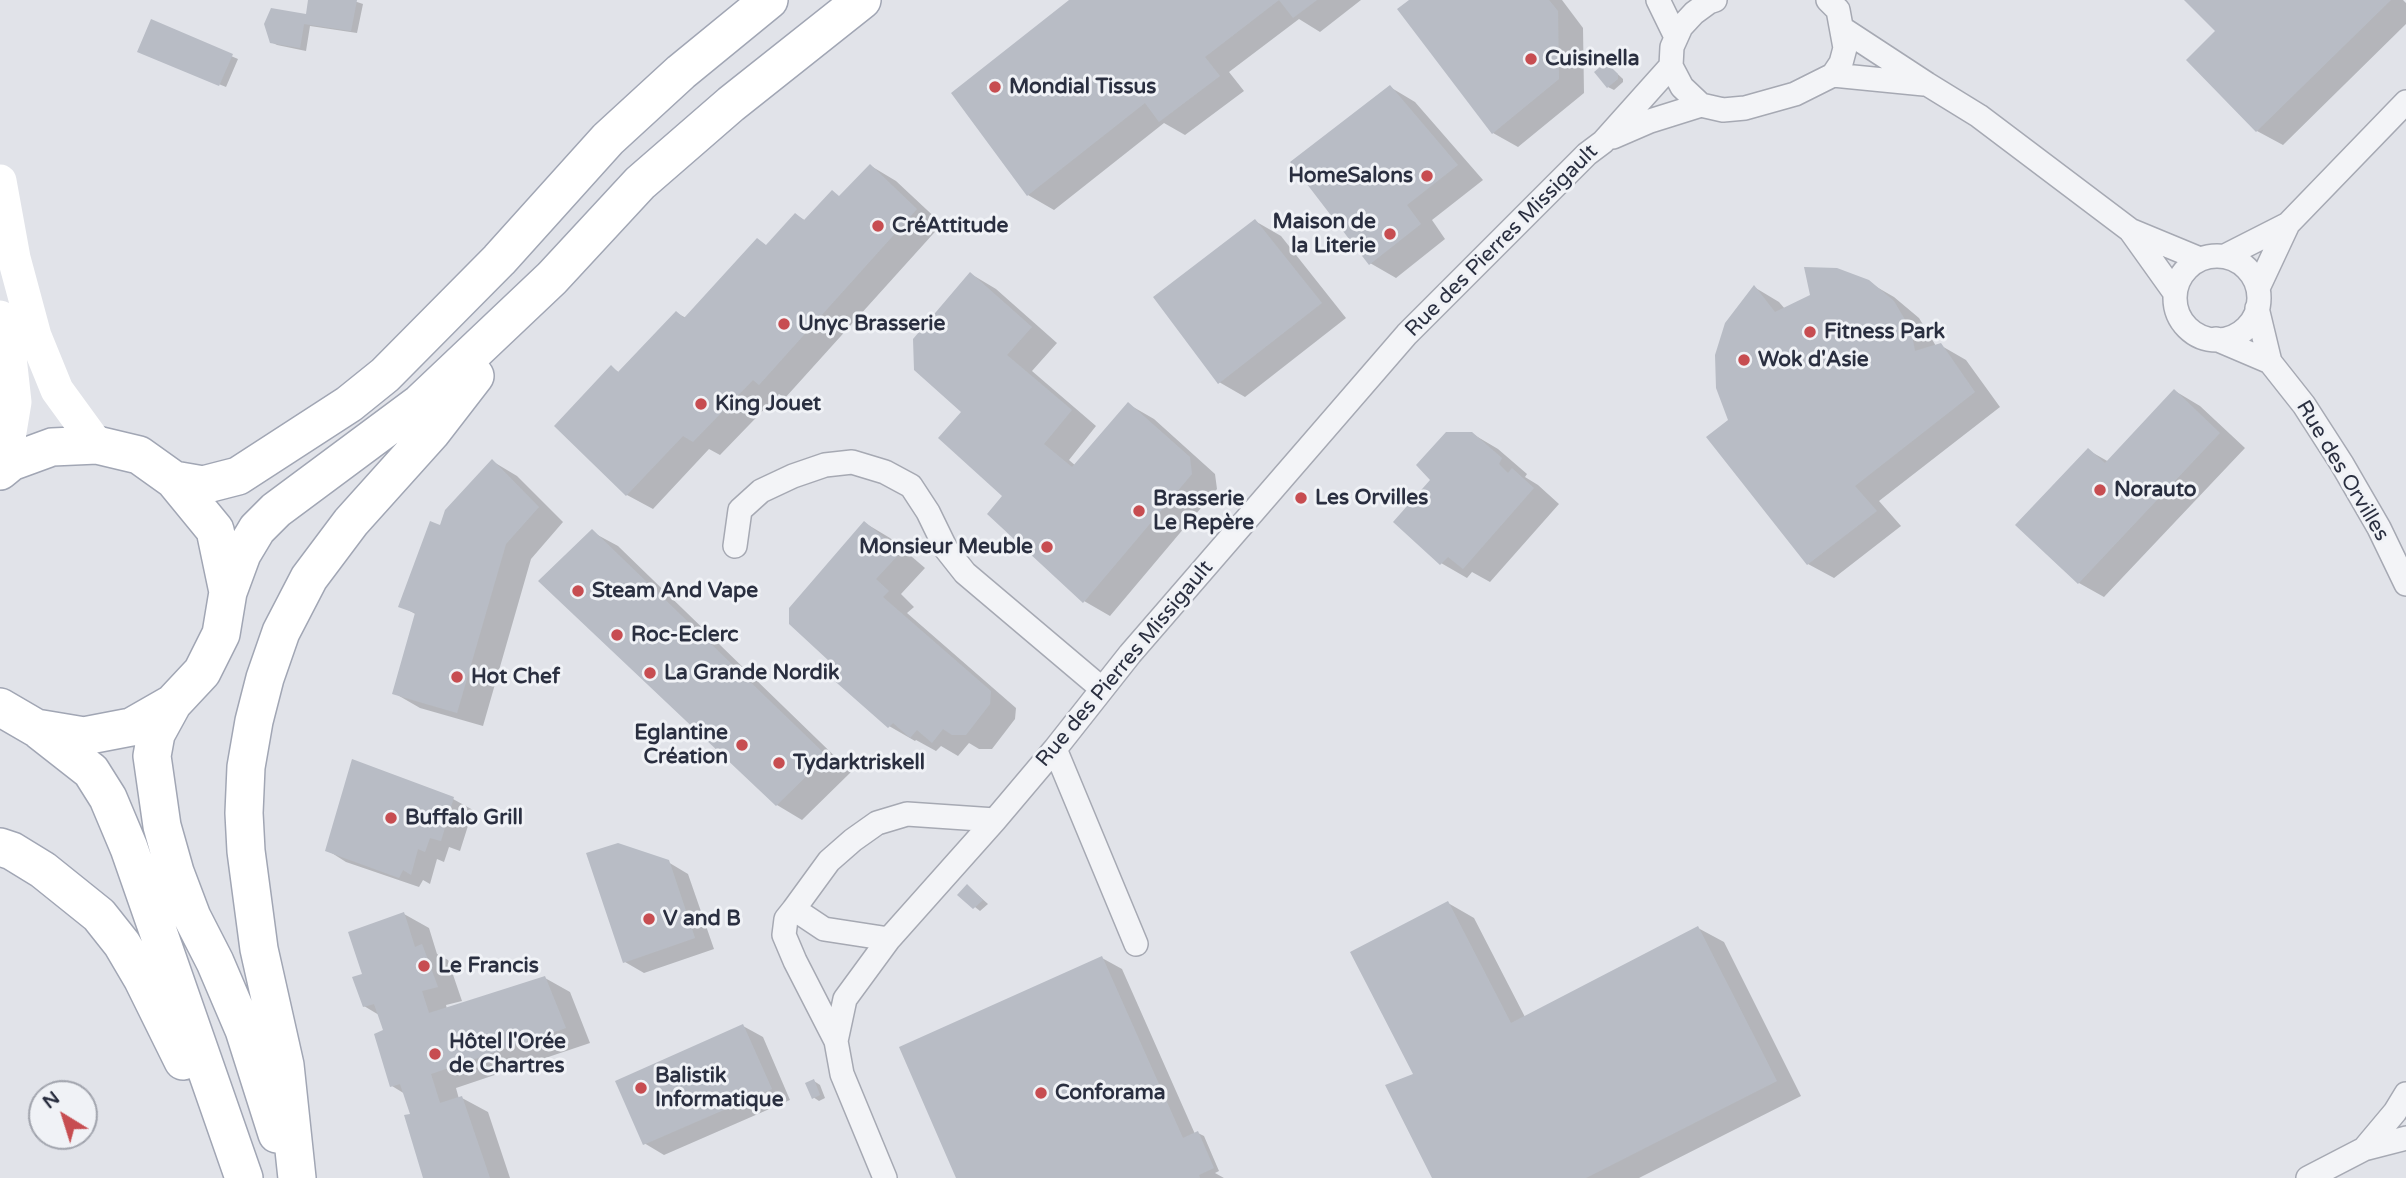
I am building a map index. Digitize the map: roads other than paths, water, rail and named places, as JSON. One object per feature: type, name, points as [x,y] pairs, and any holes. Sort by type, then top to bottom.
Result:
[{"type":"main road","points":[[174,480],[203,485],[238,476],[349,404],[385,375],[499,260],[608,139],[681,72],[769,0]]},
{"type":"main road","points":[[291,1178],[244,1030],[215,962],[192,918],[174,872],[162,826],[152,756],[156,734],[173,704],[202,672],[221,634],[228,592],[242,554],[257,529],[276,510],[421,403],[552,278],[640,183],[731,104],[862,0]]},
{"type":"main road","points":[[0,181],[14,258],[35,336],[57,390],[97,444]]},
{"type":"main road","points":[[297,1178],[285,1065],[259,949],[246,851],[246,767],[265,678],[281,632],[309,578],[351,522],[431,433],[552,278]]},
{"type":"main road","points":[[0,317],[10,358],[15,402],[9,438],[0,461]]},
{"type":"main road","points":[[0,471],[11,462],[52,447],[97,444],[139,456],[174,480],[215,530],[228,592]]},
{"type":"main road","points":[[36,728],[84,736],[131,727],[173,704]]},
{"type":"main road","points":[[0,707],[36,728],[91,771],[108,798],[129,848],[238,1163]]},
{"type":"main road","points":[[0,847],[12,851],[71,890],[99,915],[122,944],[238,1163]]},
{"type":"street","points":[[1658,0],[1676,37]]},
{"type":"street","points":[[1710,1],[1681,27],[1672,47],[1671,66],[1682,87],[1701,105],[1723,110],[1745,108],[1796,94],[1833,75],[1841,63],[1845,48],[1838,10],[1828,0]]},
{"type":"street","points":[[1843,29],[1979,116],[2130,230],[2200,259],[2225,256],[2288,224],[2406,102]]},
{"type":"street","name":"Rue des Pierres Missigault","points":[[1604,142],[1671,66]]},
{"type":"street","points":[[1833,75],[1927,85]]},
{"type":"street","name":"Rue des Pierres Missigault","points":[[885,1178],[842,1074],[836,1041],[845,999],[889,939],[995,820],[1055,749],[1101,688],[1407,334],[1587,154],[1604,142],[1650,121],[1701,105]]},
{"type":"street","points":[[2200,259],[2183,273],[2175,293],[2176,305],[2187,326],[2195,333],[2216,339],[2238,334],[2247,327],[2288,224]]},
{"type":"street","points":[[2130,230],[2175,293]]},
{"type":"street","points":[[2225,256],[2243,264],[2255,279],[2258,298]]},
{"type":"street","name":"Rue des Orvilles","points":[[2258,298],[2270,362],[2304,405],[2342,464],[2379,528],[2406,584]]},
{"type":"street","name":"Rue des Orvilles","points":[[2216,339],[2270,362]]},
{"type":"street","points":[[735,546],[740,509],[761,491],[825,465],[852,462],[885,472],[911,486],[928,512],[946,549],[965,573],[1101,688]]},
{"type":"street","points":[[1055,749],[1136,944]]},
{"type":"street","points":[[836,1041],[784,935],[786,919],[829,861],[877,823],[907,814],[995,820]]},
{"type":"street","points":[[794,909],[824,929],[889,939]]},
{"type":"street","points":[[2364,1149],[2395,1112],[2406,1094]]},
{"type":"street","points":[[2308,1178],[2364,1149],[2406,1138]]},
{"type":"place","name":"Cuisinella","points":[[1531,59]]},
{"type":"place","name":"Mondial Tissus","points":[[995,87]]},
{"type":"place","name":"HomeSalons","points":[[1427,176]]},
{"type":"place","name":"CréAttitude","points":[[878,226]]},
{"type":"place","name":"Maison de la Literie","points":[[1390,234]]},
{"type":"place","name":"Unyc Brasserie","points":[[784,324]]},
{"type":"place","name":"Fitness Park","points":[[1810,332]]},
{"type":"place","name":"Wok d'Asie","points":[[1744,360]]},
{"type":"place","name":"King Jouet","points":[[701,404]]},
{"type":"place","name":"Norauto","points":[[2100,490]]},
{"type":"place","name":"Les Orvilles","points":[[1301,498]]},
{"type":"place","name":"Brasserie Le Repère","points":[[1139,511]]},
{"type":"place","name":"Monsieur Meuble","points":[[1047,547]]},
{"type":"place","name":"Steam And Vape","points":[[578,591]]},
{"type":"place","name":"Roc-Eclerc","points":[[617,635]]},
{"type":"place","name":"La Grande Nordik","points":[[650,673]]},
{"type":"place","name":"Hot Chef","points":[[457,677]]},
{"type":"place","name":"Eglantine Création","points":[[742,745]]},
{"type":"place","name":"Tydarktriskell","points":[[779,763]]},
{"type":"place","name":"Buffalo Grill","points":[[391,818]]},
{"type":"place","name":"V and B","points":[[649,919]]},
{"type":"place","name":"Le Francis","points":[[424,966]]},
{"type":"place","name":"Hôtel l'Orée de Chartres","points":[[435,1054]]},
{"type":"place","name":"Balistik Informatique","points":[[641,1088]]},
{"type":"place","name":"Conforama","points":[[1041,1093]]}]
